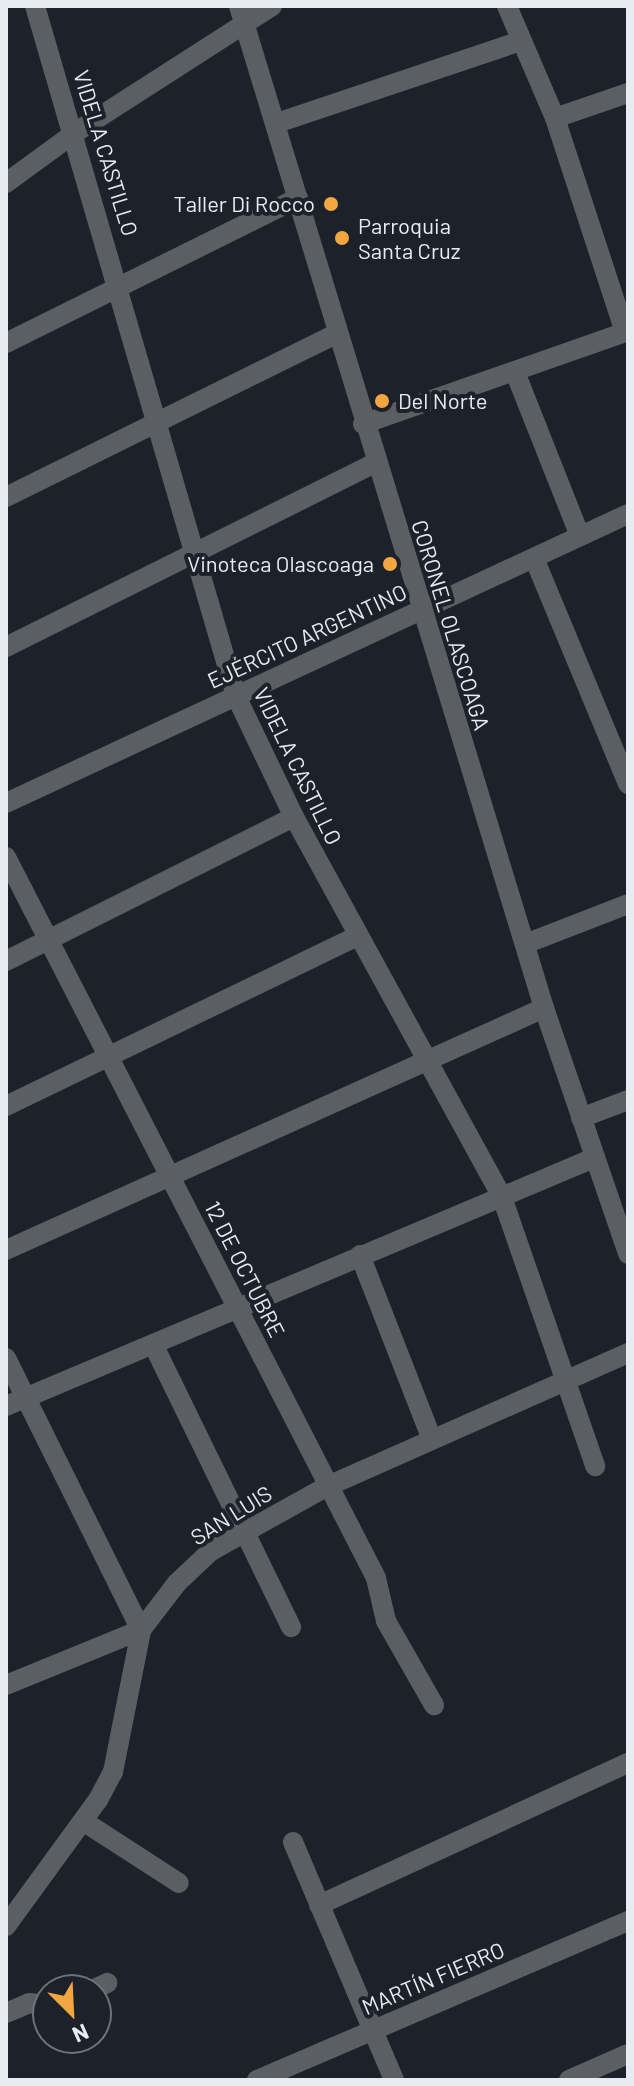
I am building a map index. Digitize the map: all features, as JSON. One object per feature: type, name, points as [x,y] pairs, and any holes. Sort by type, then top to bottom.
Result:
[{"type":"street","name":"VIDELA CASTILLO","points":[[35,6],[76,132],[198,551],[236,696],[294,817],[502,1197],[562,1382],[595,1466]]},
{"type":"street","points":[[6,183],[242,15],[272,6]]},
{"type":"street","points":[[363,424],[626,332],[555,118],[507,6]]},
{"type":"street","name":"CORONEL OLASCOAGA","points":[[242,15],[277,123],[363,424],[544,1008],[628,1254]]},
{"type":"street","points":[[277,123],[521,41]]},
{"type":"street","points":[[555,118],[628,93]]},
{"type":"street","points":[[6,343],[298,198]]},
{"type":"street","points":[[6,497],[336,334]]},
{"type":"street","points":[[515,372],[580,536]]},
{"type":"street","points":[[6,647],[375,463]]},
{"type":"street","name":"EJÉRCITO ARGENTINO","points":[[6,803],[628,514]]},
{"type":"street","points":[[534,558],[628,784]]},
{"type":"street","points":[[6,961],[294,817]]},
{"type":"street","name":"12 DE OCTUBRE","points":[[6,857],[376,1578],[386,1621],[434,1705]]},
{"type":"street","points":[[525,944],[628,904]]},
{"type":"street","points":[[6,1106],[358,936]]},
{"type":"street","points":[[6,1250],[544,1008]]},
{"type":"street","points":[[581,1118],[628,1100]]},
{"type":"street","points":[[6,1406],[594,1158]]},
{"type":"street","points":[[360,1255],[431,1437]]},
{"type":"street","points":[[153,1344],[291,1627]]},
{"type":"street","name":"SAN LUIS","points":[[6,1926],[83,1821],[119,1754],[141,1630],[177,1583],[211,1551],[328,1486],[431,1437],[628,1353]]},
{"type":"street","points":[[6,1358],[141,1630],[6,1685]]},
{"type":"street","points":[[319,1905],[628,1763]]},
{"type":"street","points":[[83,1821],[179,1883]]},
{"type":"street","points":[[293,1842],[394,2080]]},
{"type":"street","name":"MARTÍN FIERRO","points":[[257,2080],[628,1921]]},
{"type":"street","points":[[6,2013],[32,2003]]},
{"type":"street","points":[[569,2080],[628,2054]]},
{"type":"place","name":"Taller Di Rocco","points":[[331,204]]},
{"type":"place","name":"Parroquia Santa Cruz","points":[[342,238]]},
{"type":"place","name":"Del Norte","points":[[382,401]]},
{"type":"place","name":"Vinoteca Olascoaga","points":[[390,564]]}]
